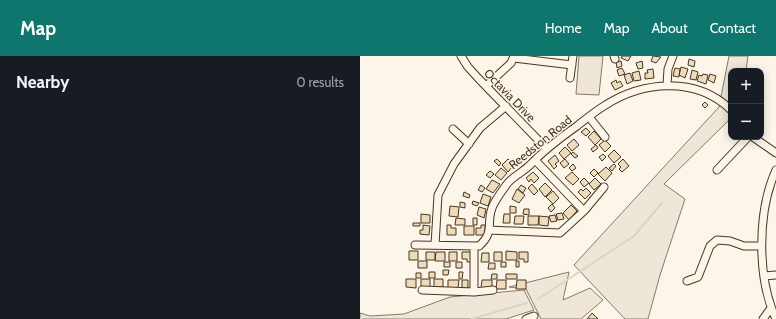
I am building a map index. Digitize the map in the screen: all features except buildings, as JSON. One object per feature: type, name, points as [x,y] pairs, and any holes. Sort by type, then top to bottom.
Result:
[{"type":"street","name":"Octavia Drive","points":[[461,56],[468,67],[546,148]]},
{"type":"street","points":[[570,78],[573,56]]},
{"type":"street","points":[[667,85],[668,69],[673,56]]},
{"type":"street","points":[[486,86],[511,63],[514,57],[572,65]]},
{"type":"street","name":"Reedston Road","points":[[474,246],[479,246],[486,240],[492,208],[508,183],[535,160],[546,148],[604,106],[645,88],[667,85],[703,92],[728,108]]},
{"type":"street","points":[[435,245],[438,195],[454,164],[480,128],[506,106]]},
{"type":"street","points":[[589,117],[605,137]]},
{"type":"street","points":[[453,129],[469,144]]},
{"type":"street","points":[[717,170],[745,140]]},
{"type":"street","points":[[757,140],[776,153]]},
{"type":"street","points":[[535,160],[584,211]]},
{"type":"street","points":[[776,170],[766,198],[763,215],[761,246],[764,276],[771,308],[776,319]]},
{"type":"street","points":[[489,230],[560,233],[584,211],[604,187]]},
{"type":"street","points":[[687,282],[698,278],[710,246],[718,240],[730,241],[744,246],[761,246]]},
{"type":"street","points":[[415,245],[474,246],[474,292]]},
{"type":"street","points":[[764,276],[776,275]]},
{"type":"street","points":[[422,290],[474,292],[493,290]]},
{"type":"street","points":[[763,319],[771,308]]},
{"type":"street","points":[[526,319],[534,316]]},
{"type":"shaded area","points":[[579,56],[603,56],[599,95],[576,94]]},
{"type":"shaded area","points":[[729,56],[748,56],[746,68],[728,68],[728,121],[664,184],[685,199],[660,275],[648,319],[625,319],[574,265],[719,107]]},
{"type":"shaded area","points":[[569,272],[563,300],[590,288],[603,300],[581,319],[541,319],[526,289],[509,287]]},
{"type":"shaded area","points":[[524,290],[534,310],[506,319],[360,319],[360,313],[370,316],[404,314],[450,297]]},
{"type":"waterway","points":[[538,299],[634,236],[662,203]]},
{"type":"waterway","points":[[471,319],[527,303]]}]
